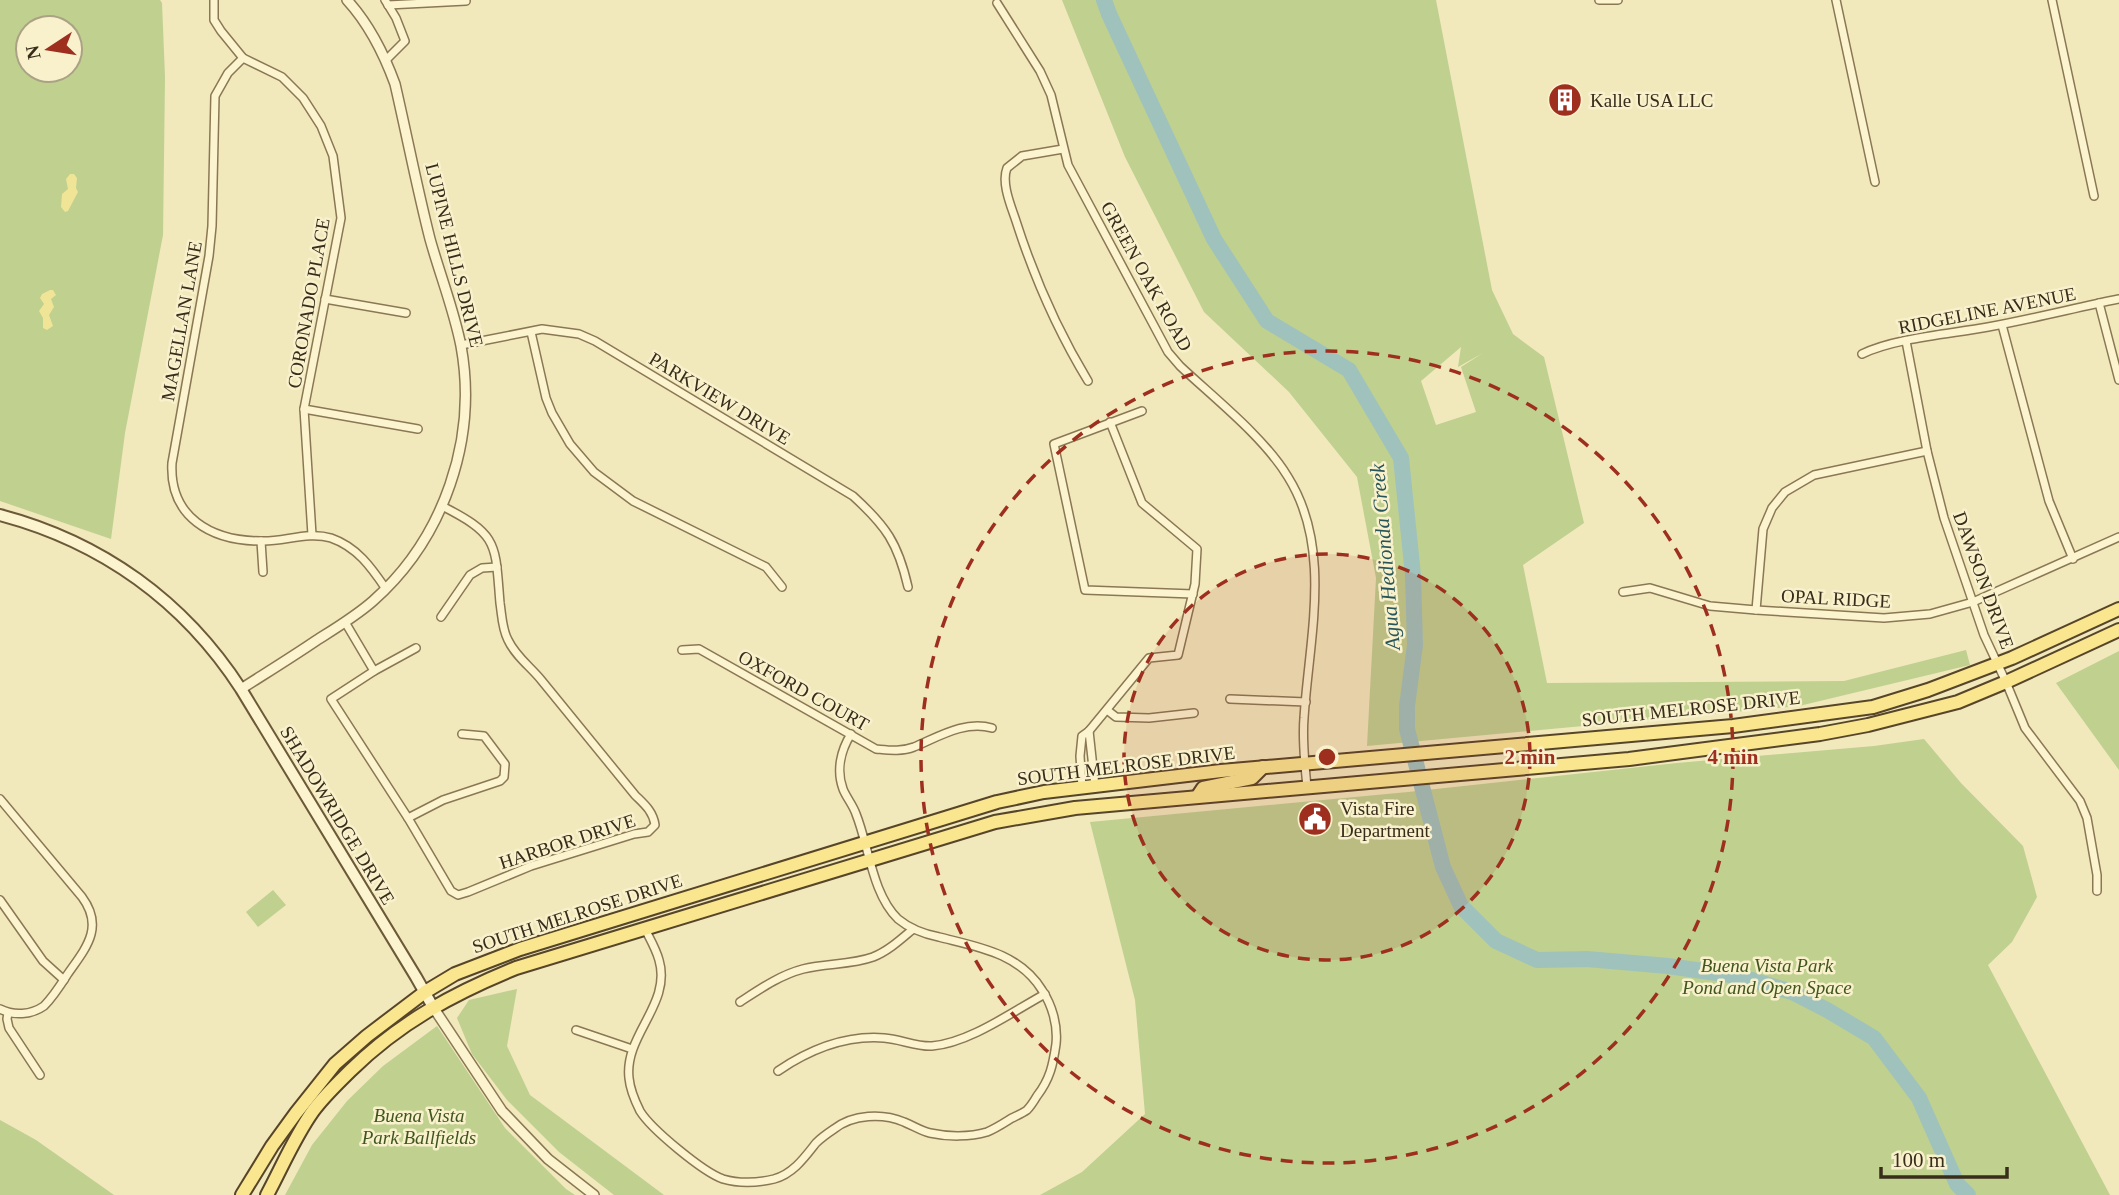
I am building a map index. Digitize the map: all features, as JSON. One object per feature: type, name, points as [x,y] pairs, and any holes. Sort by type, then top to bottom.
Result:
[{"type":"main road","name":"SHADOWRIDGE DRIVE","points":[[0,516],[34,524],[76,541],[127,570],[170,604],[197,631],[241,689],[433,1007]]},
{"type":"main road","name":"SOUTH MELROSE DRIVE","points":[[242,1195],[272,1146],[335,1064],[425,992],[455,974],[520,949],[997,802],[1044,792],[1304,763],[1734,726],[1874,707],[1998,663],[2119,610]]},
{"type":"main road","name":"SOUTH MELROSE DRIVE","points":[[267,1195],[312,1112],[327,1093],[391,1035],[433,1007],[477,984],[516,968],[870,860],[995,822],[1075,807],[1629,759],[1820,734],[1958,702],[2119,630]]},
{"type":"main road","points":[[1197,797],[1203,788],[1252,778],[1263,767]]},
{"type":"street","name":"CORONADO PLACE","points":[[214,0],[214,20],[221,32],[243,58],[282,77],[303,98],[321,126],[333,156],[341,218],[304,408],[312,535]]},
{"type":"street","name":"LUPINE HILLS DRIVE","points":[[241,689],[366,607],[414,557],[436,521],[453,477],[465,421],[465,376],[461,345],[431,240],[395,84],[386,60],[347,0]]},
{"type":"street","points":[[1599,0],[1618,0]]},
{"type":"street","points":[[1836,0],[1875,182]]},
{"type":"street","points":[[2052,0],[2094,196]]},
{"type":"street","points":[[386,60],[405,41],[387,3],[466,1]]},
{"type":"street","name":"GREEN OAK ROAD","points":[[997,3],[1052,95],[1068,165],[1168,352],[1270,451],[1296,491],[1315,556],[1304,719],[1307,787]]},
{"type":"street","name":"MAGELLAN LANE","points":[[243,58],[228,73],[215,96],[211,236],[172,463],[172,477],[178,501],[198,524],[228,537],[261,541],[312,535],[329,537],[363,557],[386,589]]},
{"type":"street","points":[[1063,149],[1022,156],[1007,168],[1005,180],[1029,263],[1051,315],[1087,381]]},
{"type":"street","points":[[325,299],[406,313]]},
{"type":"street","name":"RIDGELINE AVENUE","points":[[1862,354],[1906,341],[2001,325],[2119,299]]},
{"type":"street","points":[[2099,303],[2119,380]]},
{"type":"street","points":[[2001,325],[2049,501],[2073,559]]},
{"type":"street","name":"PARKVIEW DRIVE","points":[[461,345],[542,329],[579,334],[595,341],[853,496],[874,515],[890,535],[901,557],[908,587]]},
{"type":"street","points":[[531,332],[552,413],[570,444],[594,472],[633,501],[766,567],[782,587]]},
{"type":"street","name":"DAWSON DRIVE","points":[[1906,341],[1927,452],[1944,518],[1984,635],[2007,682],[2025,729],[2080,801],[2087,818],[2097,875],[2097,891]]},
{"type":"street","points":[[304,408],[418,429]]},
{"type":"street","points":[[1142,411],[1054,444],[1085,590],[1193,594]]},
{"type":"street","points":[[1089,786],[1080,744],[1082,736],[1149,658],[1178,655],[1195,584],[1197,549],[1142,503],[1111,422]]},
{"type":"street","points":[[1755,610],[1763,530],[1772,508],[1785,492],[1814,475],[1927,452]]},
{"type":"street","name":"HARBOR DRIVE","points":[[416,648],[331,699],[408,818],[451,891],[458,895],[531,866],[648,832],[655,825],[649,809],[540,678],[519,657],[507,639],[502,625],[497,567],[489,537],[474,523],[442,506]]},
{"type":"street","name":"OPAL RIDGE","points":[[1623,592],[1650,588],[1710,606],[1755,610],[1884,618],[1930,614],[1973,602],[2119,537]]},
{"type":"street","points":[[261,541],[263,572]]},
{"type":"street","points":[[440,617],[470,575],[482,568],[497,567]]},
{"type":"street","points":[[345,622],[374,671]]},
{"type":"street","name":"OXFORD COURT","points":[[682,650],[699,649],[876,749],[898,750],[913,747],[928,739],[968,726],[981,724],[992,728]]},
{"type":"street","points":[[1230,699],[1306,702]]},
{"type":"street","points":[[1107,710],[1116,717],[1149,718],[1194,713]]},
{"type":"street","points":[[1089,731],[1089,786]]},
{"type":"street","points":[[408,818],[443,800],[504,777],[505,764],[484,736],[462,734]]},
{"type":"street","points":[[645,929],[659,961],[661,973],[654,1007],[632,1049],[629,1078],[634,1096],[641,1112],[655,1128],[700,1165],[722,1178],[746,1183],[777,1178],[804,1161],[818,1141],[839,1125],[855,1118],[877,1116],[903,1121],[932,1133],[964,1136],[988,1132],[1027,1110],[1047,1082],[1053,1066],[1057,1038],[1055,1021],[1045,994],[1017,962],[993,951],[913,929],[892,911],[882,893],[856,814],[842,787],[839,765],[851,734]]},
{"type":"street","points":[[0,799],[82,897],[90,910],[93,928],[89,941],[49,1001],[39,1009],[26,1013],[8,1013],[0,1009]]},
{"type":"street","points":[[0,900],[43,961],[64,980]]},
{"type":"street","points":[[740,1002],[770,982],[800,970],[873,957],[893,946],[913,929]]},
{"type":"street","points":[[778,1071],[797,1058],[846,1041],[883,1038],[931,1046],[961,1041],[1045,994]]},
{"type":"street","name":"SHADOWRIDGE DRIVE","points":[[433,1007],[502,1111],[548,1159],[594,1195]]},
{"type":"street","points":[[8,1013],[9,1028],[40,1075]]},
{"type":"street","points":[[576,1030],[632,1049]]},
{"type":"green space","points":[[0,0],[160,0],[162,3],[165,77],[163,235],[125,433],[111,539],[0,501]]},
{"type":"green space","points":[[1062,0],[1436,0],[1492,290],[1513,334],[1544,357],[1584,523],[1523,565],[1547,683],[1844,681],[1966,650],[1970,665],[1799,706],[1367,746],[1376,578],[1357,477],[1289,392],[1204,312],[1125,157]],"holes":[[[1461,347],[1458,367],[1483,353],[1461,367],[1476,412],[1436,425],[1421,381]]]},
{"type":"green space","points":[[2119,651],[2119,770],[2056,683]]},
{"type":"green space","name":"Buena Vista Park Pond and Open Space","points":[[1924,739],[1961,783],[2023,846],[2037,897],[2012,942],[1988,965],[2110,1195],[1040,1195],[1082,1172],[1145,1114],[1135,1000],[1090,822]]},
{"type":"green space","points":[[273,890],[286,905],[258,927],[246,912]]},
{"type":"green space","points":[[517,989],[507,1046],[530,1095],[664,1195],[614,1195],[559,1152],[507,1100],[472,1054],[457,1018],[469,1000]]},
{"type":"green space","name":"Buena Vista Park Ballfields","points":[[437,1026],[505,1128],[575,1195],[285,1195],[312,1145],[347,1101],[383,1066]]},
{"type":"green space","points":[[0,1120],[36,1140],[114,1195],[0,1195]]},
{"type":"sand","points":[[70,174],[77,178],[78,192],[65,212],[61,207],[62,194],[68,189],[66,179]]},
{"type":"sand","points":[[50,290],[56,295],[51,299],[54,307],[49,315],[53,326],[47,330],[43,328],[43,318],[39,311],[44,304],[40,298],[42,294]]},
{"type":"waterway","name":"Agua Hedionda Creek","points":[[1104,0],[1214,239],[1267,321],[1349,370],[1401,458],[1413,575],[1415,645],[1407,706],[1407,729],[1443,867],[1461,906],[1496,941],[1537,960],[1587,959],[1668,966],[1738,976],[1792,992],[1827,1010],[1874,1038],[1919,1098],[1957,1184],[1968,1195]]},
{"type":"place","name":"Kalle USA LLC","points":[[1565,100]]},
{"type":"place","name":"Vista Fire Department","points":[[1315,819]]}]
